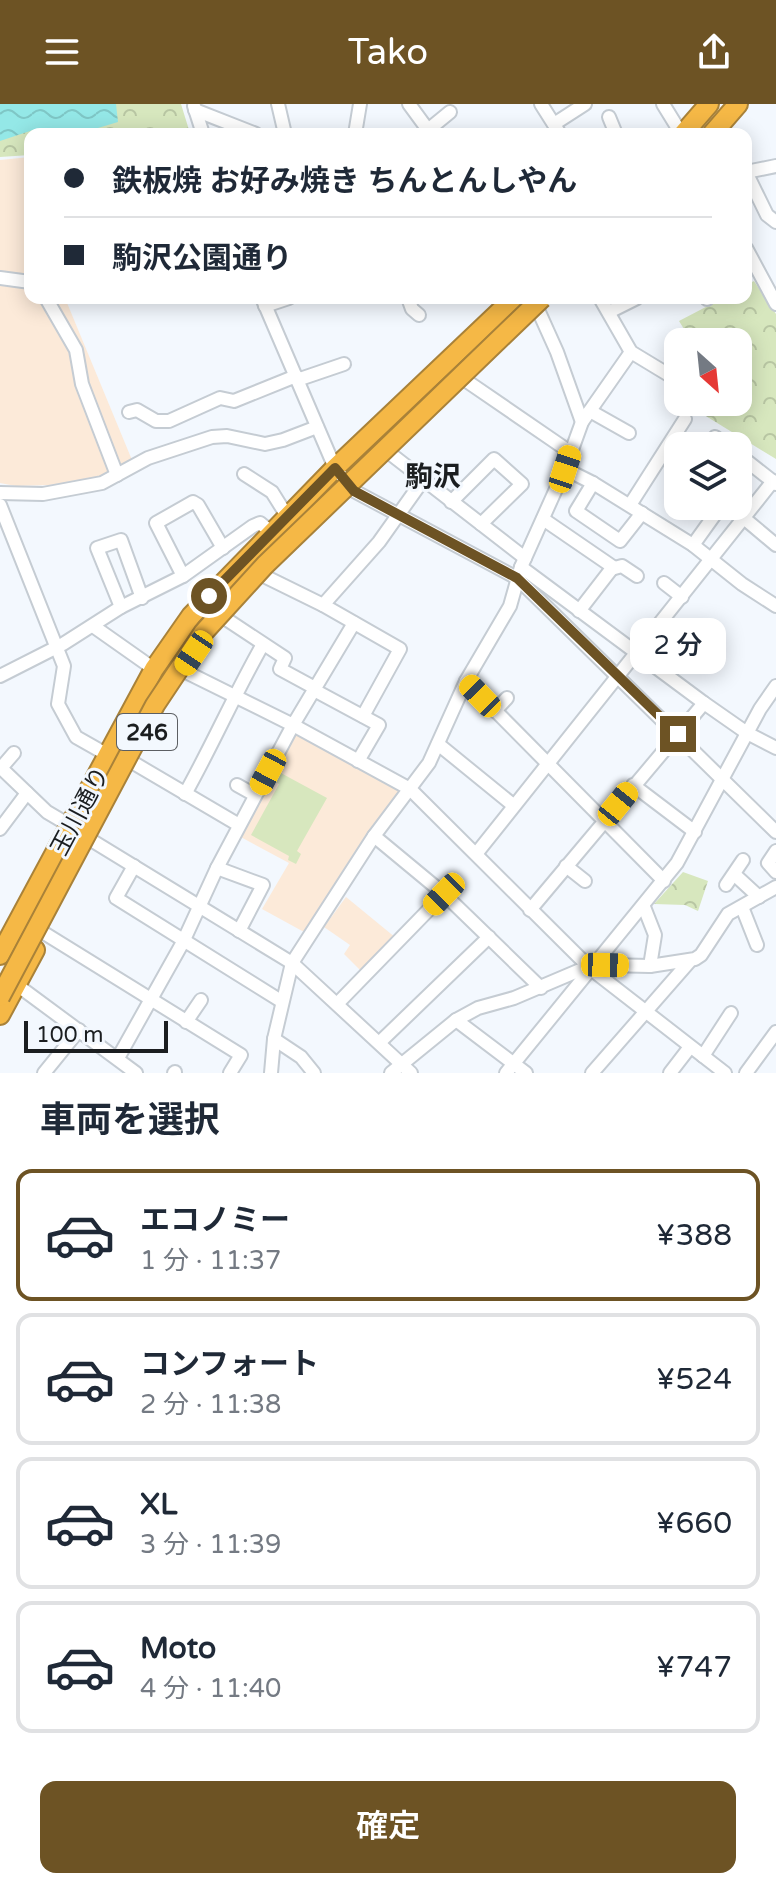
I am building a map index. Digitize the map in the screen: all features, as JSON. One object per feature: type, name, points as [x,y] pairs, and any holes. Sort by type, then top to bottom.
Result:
[{"type":"highway","points":[[683,128],[700,104]]},
{"type":"highway","points":[[684,128],[709,104]]},
{"type":"highway","points":[[704,128],[725,104]]},
{"type":"highway","points":[[717,128],[738,104]]},
{"type":"highway","name":"玉川通り","points":[[0,955],[106,754],[154,669],[191,616],[335,468],[508,304]]},
{"type":"highway","points":[[0,971],[142,703],[191,627],[235,578],[518,304]]},
{"type":"highway","points":[[0,997],[155,705],[203,633],[265,565],[540,305]]},
{"type":"highway","name":"玉川通り","points":[[0,1015],[154,717],[182,670],[223,617],[262,575],[468,382],[540,305]]},
{"type":"street","points":[[278,104],[284,128]]},
{"type":"street","points":[[356,128],[360,104]]},
{"type":"street","points":[[409,104],[427,128]]},
{"type":"street","points":[[541,104],[556,128]]},
{"type":"street","points":[[558,128],[585,104]]},
{"type":"street","points":[[663,104],[676,128]]},
{"type":"street","points":[[195,107],[201,128]]},
{"type":"street","points":[[195,107],[242,128]]},
{"type":"street","points":[[430,128],[450,112]]},
{"type":"street","points":[[609,117],[614,128]]},
{"type":"street","points":[[752,171],[776,166]]},
{"type":"street","points":[[752,184],[767,215],[775,222]]},
{"type":"street","points":[[752,259],[776,304]]},
{"type":"street","points":[[0,278],[24,281]]},
{"type":"street","points":[[49,304],[76,350],[82,384],[117,475]]},
{"type":"street","points":[[264,304],[335,468],[354,491],[398,516],[521,567],[704,703],[747,733],[776,748]]},
{"type":"street","points":[[410,304],[419,315]]},
{"type":"street","points":[[604,304],[631,352],[664,372]]},
{"type":"street","points":[[609,312],[625,304]]},
{"type":"street","points":[[540,305],[582,422]]},
{"type":"street","points":[[271,1073],[281,1001],[292,963],[374,836],[429,763],[466,681],[510,606],[521,567],[565,469],[582,422],[631,352]]},
{"type":"street","points":[[129,412],[137,410],[156,421],[169,421],[220,398],[234,401],[344,364]]},
{"type":"street","points":[[468,382],[570,452]]},
{"type":"street","points":[[590,411],[629,433]]},
{"type":"street","points":[[630,505],[685,419]]},
{"type":"street","points":[[0,493],[43,494],[102,483],[148,458],[212,437],[227,436],[265,444],[317,427]]},
{"type":"street","points":[[392,455],[481,524],[618,675],[776,832]]},
{"type":"street","points":[[451,502],[494,459],[522,484],[481,524]]},
{"type":"street","points":[[752,465],[774,482],[752,510]]},
{"type":"street","points":[[565,469],[693,545],[776,606]]},
{"type":"street","points":[[244,474],[272,492],[287,516]]},
{"type":"street","points":[[323,605],[379,542],[423,480]]},
{"type":"street","points":[[593,483],[576,511],[620,541],[642,513]]},
{"type":"street","points":[[183,576],[156,523],[193,502],[198,505],[223,548]]},
{"type":"street","points":[[0,505],[64,666],[58,704],[76,737],[106,754]]},
{"type":"street","points":[[543,519],[605,561],[613,567],[611,569]]},
{"type":"street","points":[[693,545],[711,520]]},
{"type":"street","points":[[476,854],[744,520]]},
{"type":"street","points":[[746,520],[776,545]]},
{"type":"street","points":[[0,676],[55,648],[121,607],[183,576],[257,524],[271,532]]},
{"type":"street","points":[[121,607],[97,548],[121,540],[142,598]]},
{"type":"street","points":[[579,611],[611,569],[622,566],[637,576]]},
{"type":"street","points":[[262,575],[400,649],[363,716]]},
{"type":"street","points":[[664,583],[682,597]]},
{"type":"street","points":[[223,617],[285,658],[280,669],[379,725],[358,761]]},
{"type":"street","points":[[118,1058],[201,908],[217,868],[255,795],[354,623]]},
{"type":"street","points":[[93,626],[154,669]]},
{"type":"street","points":[[185,794],[211,746],[233,695],[263,644]]},
{"type":"street","points":[[182,670],[293,725],[410,789],[591,969],[725,1073]]},
{"type":"street","points":[[466,681],[664,881]]},
{"type":"street","points":[[510,1068],[664,881],[695,832],[747,733],[776,686]]},
{"type":"street","points":[[495,711],[507,698]]},
{"type":"street","points":[[530,910],[566,866],[593,842],[603,822],[704,703]]},
{"type":"street","points":[[438,744],[513,805]]},
{"type":"street","points":[[14,753],[0,768],[47,812],[69,825]]},
{"type":"street","points":[[132,762],[239,825]]},
{"type":"street","points":[[237,785],[255,795]]},
{"type":"street","points":[[633,785],[695,832]]},
{"type":"street","points":[[0,829],[27,793]]},
{"type":"street","points":[[374,836],[444,894],[541,988]]},
{"type":"street","points":[[91,840],[292,963],[407,1068]]},
{"type":"street","points":[[776,851],[768,863],[776,872]]},
{"type":"street","points":[[743,860],[730,880],[759,897]]},
{"type":"street","points":[[134,866],[116,898],[281,1001]]},
{"type":"street","points":[[566,866],[585,881]]},
{"type":"street","points":[[217,868],[263,885],[239,931]]},
{"type":"street","points":[[592,1073],[689,962],[701,955],[728,914],[776,887]]},
{"type":"street","points":[[338,1003],[444,894]]},
{"type":"street","points":[[644,907],[655,935],[650,966]]},
{"type":"street","points":[[742,907],[757,945]]},
{"type":"street","points":[[44,933],[241,1055],[230,1073]]},
{"type":"street","points":[[380,1042],[489,937]]},
{"type":"street","points":[[391,1073],[407,1068],[456,1020],[478,1008],[541,988],[580,970],[605,965],[650,966],[689,962]]},
{"type":"street","points":[[17,985],[136,1073]]},
{"type":"street","points":[[186,1022],[201,1000]]},
{"type":"street","points":[[703,1056],[731,1013]]},
{"type":"street","points":[[456,1020],[510,1068],[526,1073]]},
{"type":"street","points":[[44,1073],[79,1030]]},
{"type":"street","points":[[746,1073],[776,1032]]},
{"type":"street","points":[[274,1039],[301,1057],[314,1073]]},
{"type":"street","points":[[670,1073],[690,1047]]},
{"type":"shaded area","points":[[24,158],[24,304],[67,304],[132,460],[100,476],[50,485],[0,483],[0,160]]},
{"type":"shaded area","points":[[296,732],[402,789],[304,932],[262,909],[289,863],[237,835]]},
{"type":"shaded area","points":[[346,897],[396,938],[362,972],[344,954],[350,945],[324,927]]},
{"type":"green space","points":[[0,104],[181,104],[188,128],[24,128],[24,155],[0,157]]},
{"type":"green space","points":[[754,281],[776,314],[776,459],[752,444],[752,432],[732,432],[706,416],[752,416],[752,328],[683,328],[679,321],[712,304],[752,304]]},
{"type":"green space","points":[[279,772],[327,798],[297,851],[301,854],[296,864],[288,860],[289,856],[251,835],[279,784],[274,781]]},
{"type":"green space","points":[[683,872],[708,881],[698,911],[685,905],[654,904]]},
{"type":"water","points":[[0,104],[116,104],[118,122],[98,128],[24,128],[24,133],[0,141]]},
{"type":"district","name":"駒沢","points":[[433,476]]},
{"type":"route","points":[[209,596],[335,468],[354,491],[517,578],[678,734]]}]
